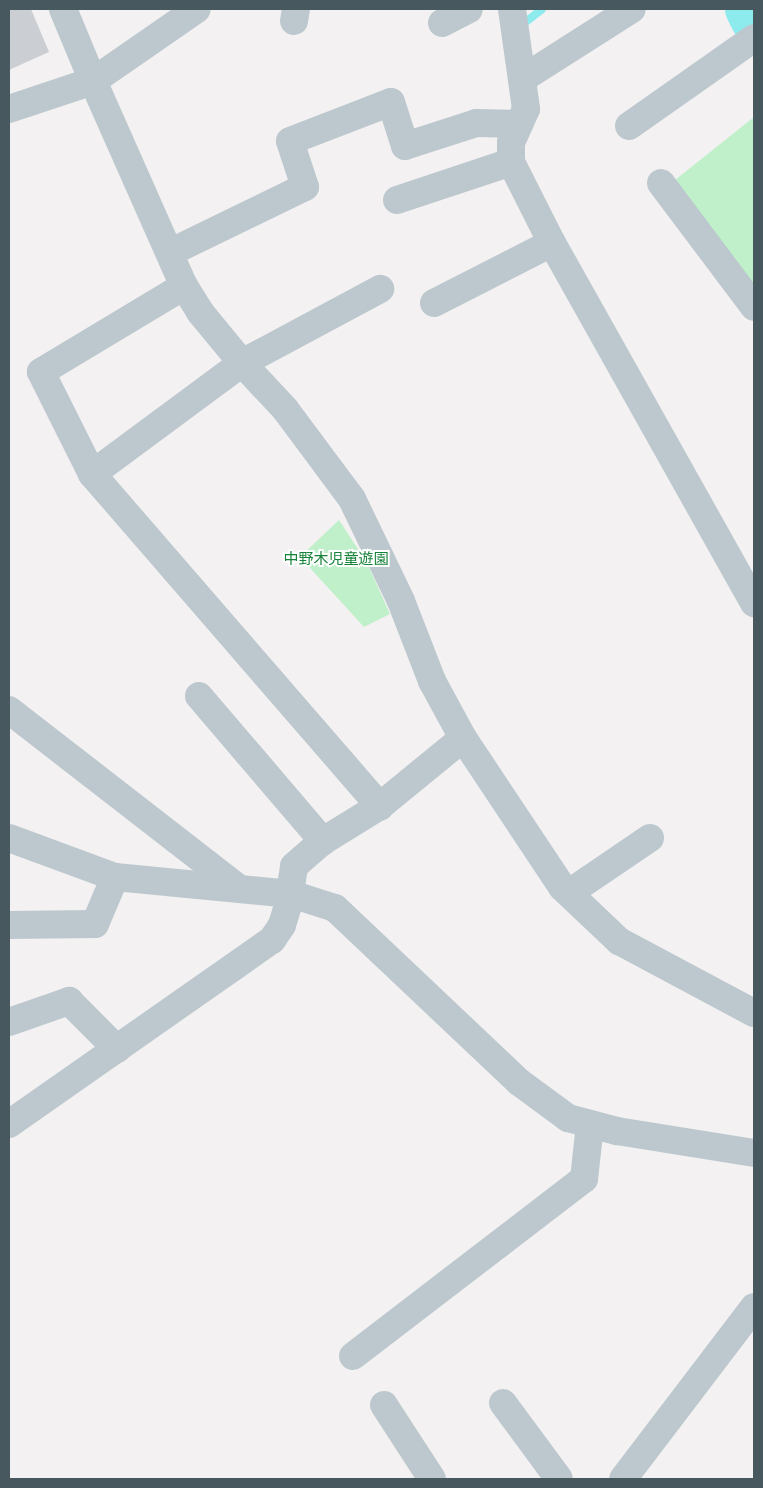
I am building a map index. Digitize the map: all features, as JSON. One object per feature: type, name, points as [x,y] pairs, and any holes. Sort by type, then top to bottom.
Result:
[{"type":"street","points":[[63,9],[93,81],[171,252],[184,286],[200,312],[242,363],[285,408],[352,499],[401,601],[432,681],[464,738],[511,813],[562,887],[619,941],[754,1013]]},
{"type":"street","points":[[9,109],[93,81],[197,9]]},
{"type":"street","points":[[442,23],[469,9]]},
{"type":"street","points":[[512,9],[526,109],[511,142],[511,162],[552,243],[754,604]]},
{"type":"street","points":[[522,79],[632,9]]},
{"type":"street","points":[[629,126],[754,38]]},
{"type":"street","points":[[171,252],[305,187],[290,141],[391,102],[405,146],[476,123],[519,124]]},
{"type":"street","points":[[396,200],[511,162]]},
{"type":"street","points":[[661,183],[754,307]]},
{"type":"street","points":[[434,304],[552,243]]},
{"type":"street","points":[[184,286],[41,372],[92,474],[380,806]]},
{"type":"street","points":[[92,474],[242,363],[380,289]]},
{"type":"street","points":[[199,696],[323,842]]},
{"type":"street","points":[[9,710],[240,889]]},
{"type":"street","points":[[9,1124],[272,940],[282,925],[291,894],[294,866],[323,842],[380,806],[464,738]]},
{"type":"street","points":[[9,838],[115,877],[291,894],[335,908],[519,1082],[568,1118],[590,1125],[754,1153]]},
{"type":"street","points":[[569,893],[650,838]]},
{"type":"street","points":[[9,925],[95,924],[115,877]]},
{"type":"street","points":[[9,1022],[69,1001],[117,1049]]},
{"type":"street","points":[[353,1356],[584,1179],[590,1125]]},
{"type":"street","points":[[623,1479],[754,1307]]},
{"type":"street","points":[[503,1403],[559,1479]]},
{"type":"street","points":[[384,1405],[432,1479]]},
{"type":"green space","points":[[754,117],[754,294],[675,180]]},
{"type":"green space","name":"中野木児童遊園","points":[[339,520],[367,563],[390,614],[364,627],[300,557]]},
{"type":"building","points":[[9,9],[31,9],[49,52],[9,70]]},
{"type":"waterway","points":[[523,24],[542,9]]},
{"type":"waterway","points":[[748,9],[754,21]]}]
